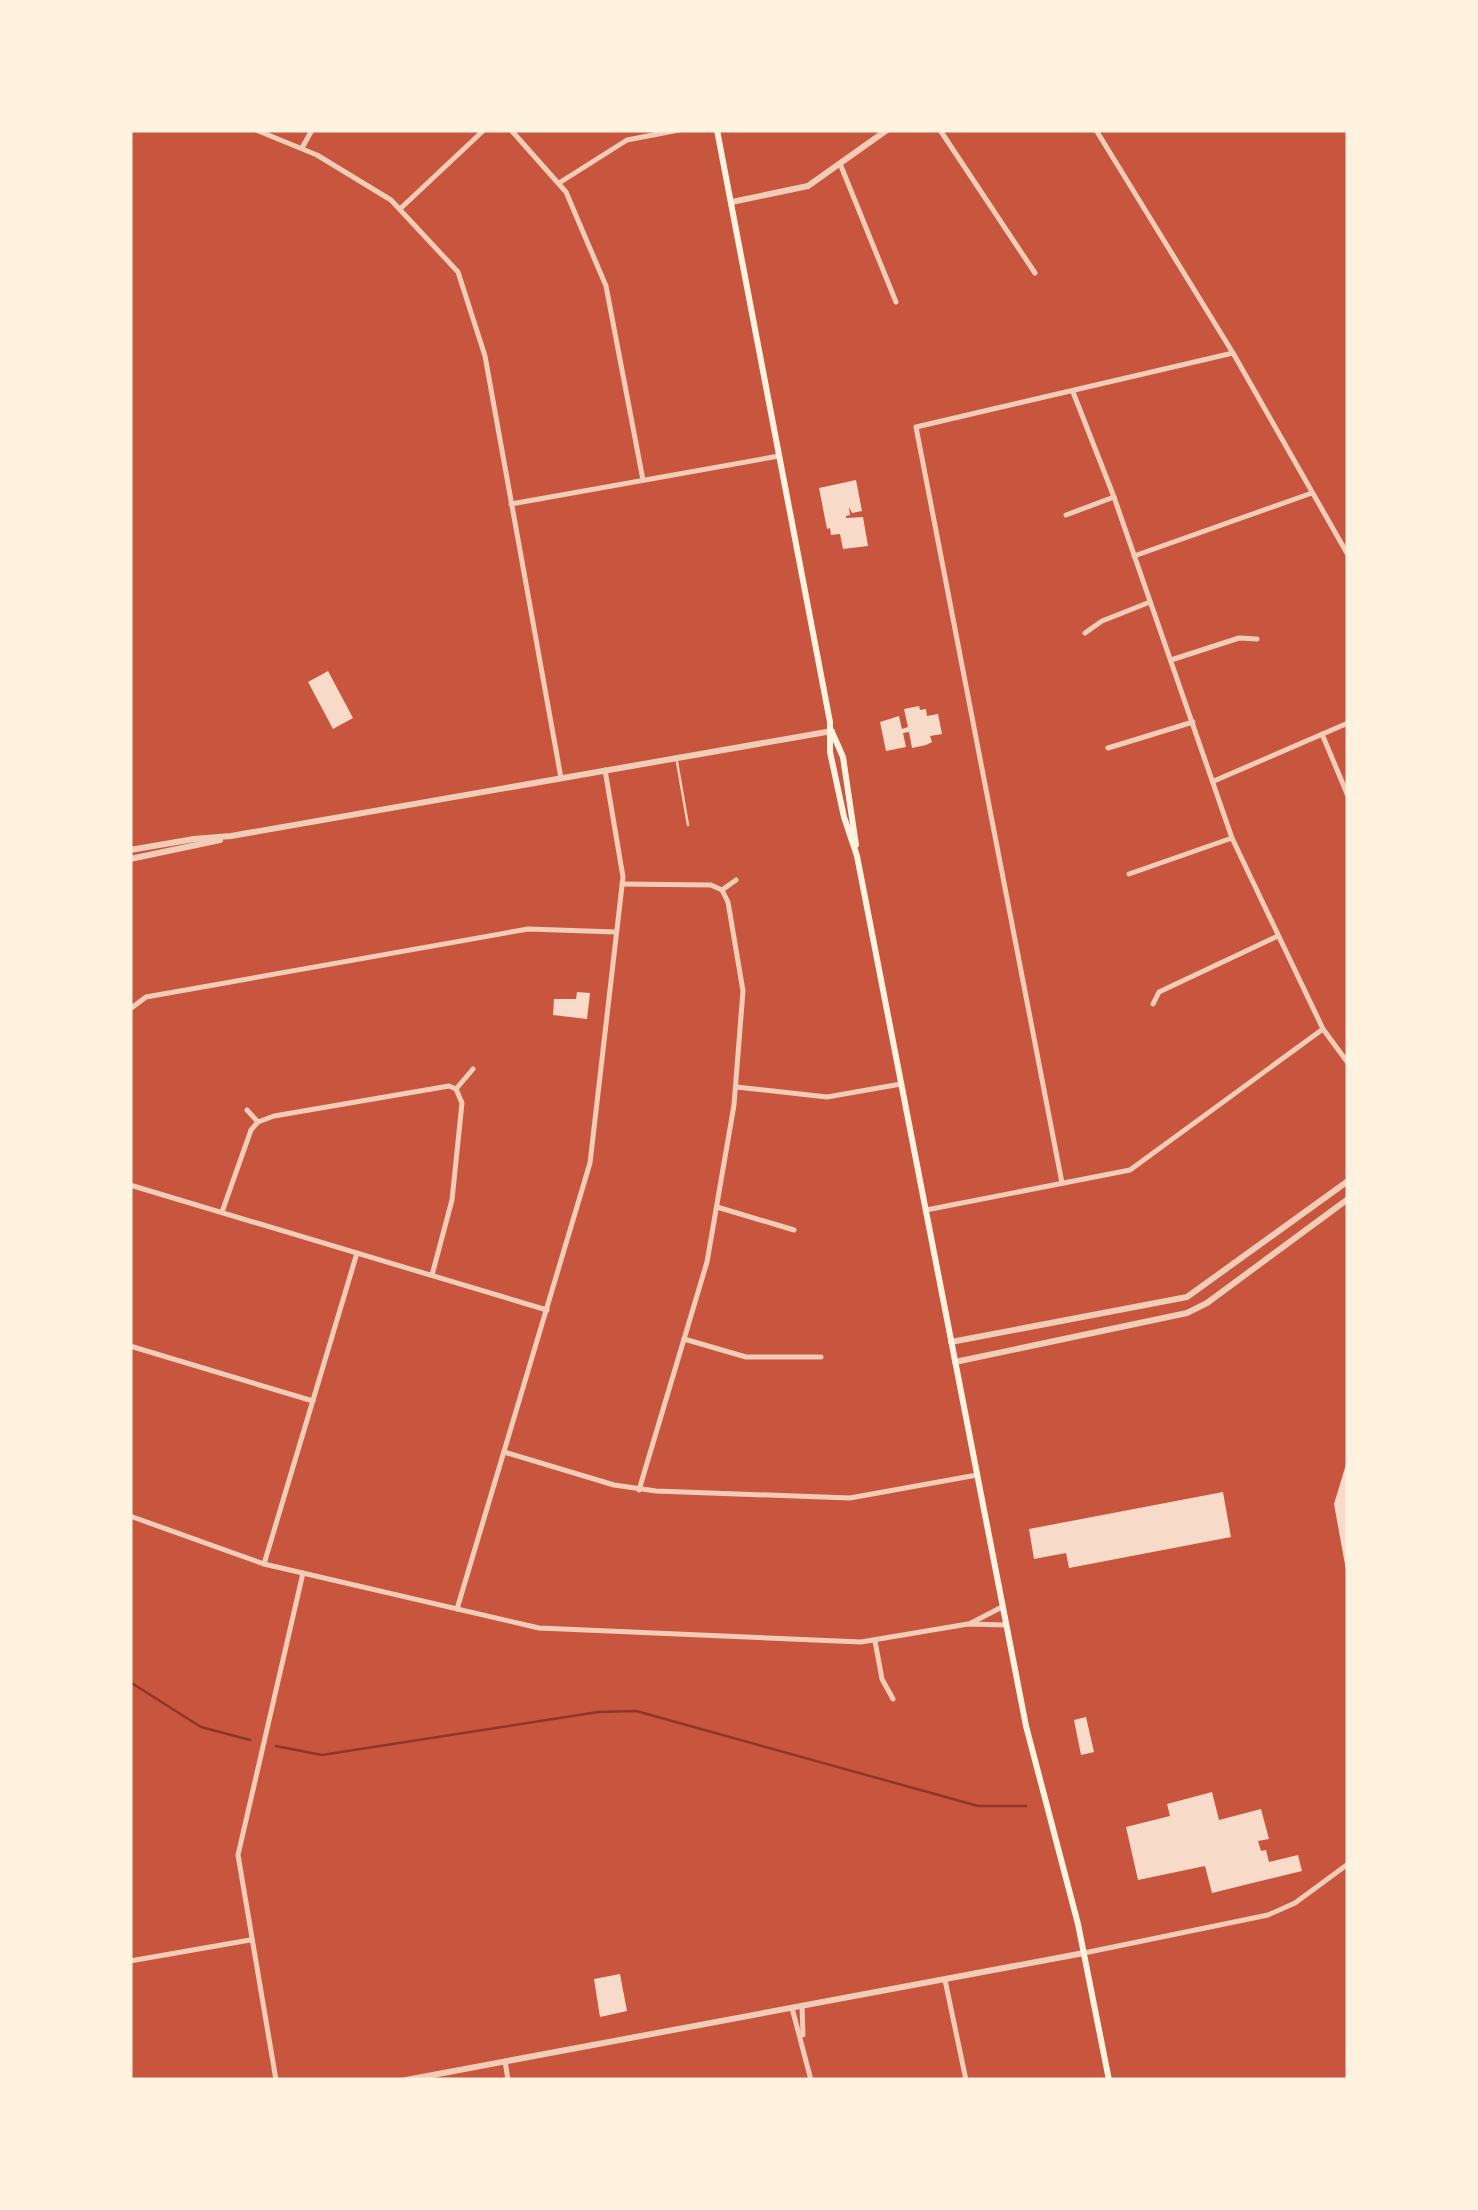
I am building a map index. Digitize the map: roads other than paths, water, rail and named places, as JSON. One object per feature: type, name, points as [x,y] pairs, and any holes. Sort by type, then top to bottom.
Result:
[{"type":"main road","points":[[718,130],[832,730],[830,752],[857,856],[1026,1726],[1084,1953],[1109,2080]]},
{"type":"street","points":[[256,130],[302,148],[401,208],[462,280],[485,356],[560,778]]},
{"type":"street","points":[[302,148],[312,130]]},
{"type":"street","points":[[401,208],[484,130]]},
{"type":"street","points":[[510,130],[559,182],[609,295],[642,480]]},
{"type":"street","points":[[559,182],[627,140],[679,130]]},
{"type":"street","points":[[732,202],[808,186],[888,130]]},
{"type":"street","points":[[940,130],[1035,273]]},
{"type":"street","points":[[1096,130],[1233,354],[1348,555]]},
{"type":"street","points":[[841,166],[896,302]]},
{"type":"street","points":[[1062,1183],[916,427],[1233,354]]},
{"type":"street","points":[[1072,392],[1114,497],[1232,838],[1323,1028],[1348,1063]]},
{"type":"street","points":[[511,504],[780,456]]},
{"type":"street","points":[[1134,556],[1312,493]]},
{"type":"street","points":[[1066,515],[1114,497]]},
{"type":"street","points":[[1086,633],[1102,621],[1150,602]]},
{"type":"street","points":[[1171,660],[1239,638],[1257,640]]},
{"type":"street","points":[[1108,748],[1193,722]]},
{"type":"street","points":[[1214,781],[1348,723]]},
{"type":"street","points":[[130,850],[231,836],[832,730]]},
{"type":"street","points":[[1322,734],[1348,796]]},
{"type":"street","points":[[457,1609],[590,1163],[622,884],[605,770]]},
{"type":"street","points":[[130,859],[231,836]]},
{"type":"street","points":[[1129,874],[1232,838]]},
{"type":"street","points":[[722,890],[736,880]]},
{"type":"street","points":[[622,884],[711,885],[722,890],[728,902],[743,984],[736,1086],[706,1262],[639,1490]]},
{"type":"street","points":[[130,1008],[146,997],[528,929],[616,932]]},
{"type":"street","points":[[1153,1004],[1159,992],[1278,936]]},
{"type":"street","points":[[926,1210],[1130,1170],[1323,1028]]},
{"type":"street","points":[[456,1089],[473,1069]]},
{"type":"street","points":[[736,1086],[827,1098],[902,1084]]},
{"type":"street","points":[[222,1212],[247,1138],[258,1122],[443,1086],[456,1089]]},
{"type":"street","points":[[432,1275],[452,1200],[462,1103],[456,1089]]},
{"type":"street","points":[[247,1110],[258,1122]]},
{"type":"street","points":[[950,1342],[1194,1294],[1348,1181]]},
{"type":"street","points":[[130,1185],[547,1310]]},
{"type":"street","points":[[955,1362],[1177,1316],[1198,1308],[1348,1199]]},
{"type":"street","points":[[717,1207],[794,1230]]},
{"type":"street","points":[[264,1564],[357,1253]]},
{"type":"street","points":[[1224,1272],[1232,1284]]},
{"type":"street","points":[[684,1339],[746,1357],[821,1358]]},
{"type":"street","points":[[130,1346],[313,1401]]},
{"type":"street","points":[[504,1452],[639,1490],[850,1498],[976,1475]]},
{"type":"street","points":[[130,1516],[264,1564],[539,1628],[875,1641],[968,1624],[1006,1625]]},
{"type":"street","points":[[276,2080],[238,1855],[304,1574]]},
{"type":"street","points":[[968,1624],[1002,1607]]},
{"type":"street","points":[[875,1641],[882,1679],[893,1699]]},
{"type":"street","points":[[406,2080],[1268,1915],[1295,1903],[1348,1864]]},
{"type":"street","points":[[130,1961],[251,1939]]},
{"type":"street","points":[[945,1979],[966,2080]]},
{"type":"street","points":[[802,2006],[811,2080]]},
{"type":"street","points":[[792,2008],[804,2043]]},
{"type":"street","points":[[505,2062],[508,2080]]},
{"type":"lane","points":[[676,757],[688,824]]},
{"type":"waterway","points":[[130,1682],[201,1727],[250,1740]]},
{"type":"waterway","points":[[276,1746],[322,1755],[598,1712],[636,1711],[978,1806],[1026,1806]]}]
